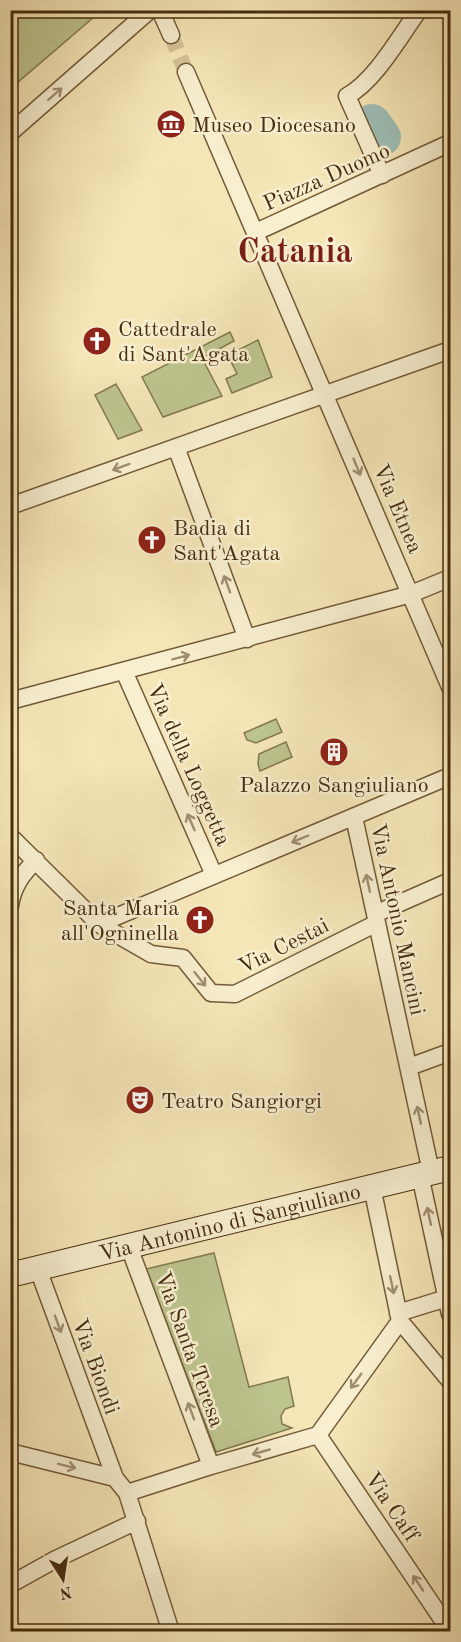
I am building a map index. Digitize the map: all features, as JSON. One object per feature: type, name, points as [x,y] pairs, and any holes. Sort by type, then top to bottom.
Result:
[{"type":"main road","name":"Via Antonino di Sangiuliano","points":[[10,1275],[434,1172]]},
{"type":"street","points":[[10,133],[150,10]]},
{"type":"street","points":[[160,10],[171,35]]},
{"type":"street","points":[[382,175],[348,96],[369,79],[419,10]]},
{"type":"street","points":[[186,72],[325,394]]},
{"type":"street","name":"Piazza Duomo","points":[[256,232],[450,143]]},
{"type":"street","points":[[10,506],[450,350]]},
{"type":"street","name":"Via Etnea","points":[[325,394],[450,687]]},
{"type":"street","points":[[176,447],[247,639]]},
{"type":"street","points":[[10,701],[411,594],[450,578]]},
{"type":"street","name":"Via della Loggetta","points":[[124,672],[214,875]]},
{"type":"street","points":[[10,836],[32,864],[99,924],[450,776]]},
{"type":"street","name":"Via Antonio Mancini","points":[[354,817],[434,1172],[450,1314]]},
{"type":"street","points":[[10,906],[12,892],[23,872],[32,864]]},
{"type":"street","name":"Via Cestai","points":[[99,924],[151,954],[183,958],[211,993],[235,994],[450,881]]},
{"type":"street","points":[[409,1067],[450,1052]]},
{"type":"street","points":[[372,1187],[396,1323],[450,1381]]},
{"type":"street","name":"Via Santa Teresa","points":[[129,1246],[211,1466]]},
{"type":"street","name":"Via Biondi","points":[[38,1269],[115,1478],[127,1493],[171,1632]]},
{"type":"street","points":[[127,1493],[318,1435],[396,1323],[447,1298]]},
{"type":"street","name":"Via Caff","points":[[318,1435],[450,1631]]},
{"type":"street","points":[[10,1452],[115,1478]]},
{"type":"street","points":[[10,1581],[13,1583],[56,1559],[137,1521]]},
{"type":"green space","points":[[11,10],[101,10],[101,11],[11,88]]},
{"type":"green space","points":[[230,332],[234,341],[202,358],[222,396],[163,417],[142,377]]},
{"type":"green space","points":[[258,340],[272,377],[232,393],[226,379],[237,374],[228,355]]},
{"type":"green space","points":[[116,384],[142,430],[118,439],[95,395]]},
{"type":"green space","points":[[276,719],[282,732],[256,743],[247,740],[244,733]]},
{"type":"green space","points":[[286,742],[292,757],[260,771],[259,754]]},
{"type":"green space","points":[[214,1253],[249,1387],[288,1377],[294,1406],[285,1409],[281,1416],[282,1424],[292,1428],[216,1452],[146,1269]]},
{"type":"waterway","points":[[372,123],[382,137]]},
{"type":"tunnel","points":[[171,35],[186,72]]},
{"type":"railway","points":[[10,15],[20,10]]},
{"type":"place","name":"Museo Diocesano","points":[[171,124]]},
{"type":"place","name":"Cattedrale di Sant'Agata","points":[[97,341]]},
{"type":"place","name":"Badia di Sant'Agata","points":[[152,540]]},
{"type":"place","name":"Palazzo Sangiuliano","points":[[334,752]]},
{"type":"place","name":"Santa Maria all'Ogninella","points":[[200,920]]},
{"type":"place","name":"Teatro Sangiorgi","points":[[140,1100]]},
{"type":"district","name":"Catania","points":[[295,250]]}]
